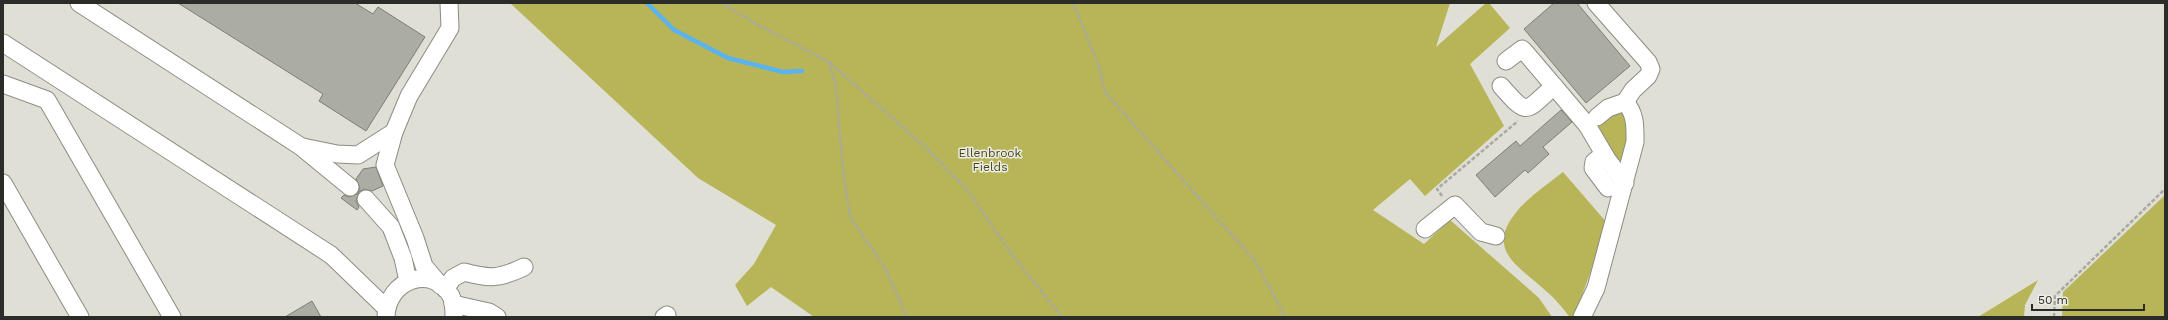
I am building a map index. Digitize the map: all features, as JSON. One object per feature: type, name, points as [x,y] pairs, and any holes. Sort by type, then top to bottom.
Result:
[{"type":"street","points":[[79,3],[300,146],[350,187]]},
{"type":"street","points":[[449,3],[450,28],[409,96],[394,132],[385,165],[415,238],[424,266],[450,295],[454,310],[488,312],[497,317]]},
{"type":"street","points":[[1596,3],[1648,62],[1651,69],[1648,76],[1633,90],[1625,102],[1608,108],[1598,117]]},
{"type":"street","points":[[3,43],[331,256],[386,312]]},
{"type":"street","points":[[1506,61],[1522,49],[1587,125],[1604,154],[1625,183]]},
{"type":"street","points":[[3,84],[47,100],[172,317]]},
{"type":"street","points":[[1501,86],[1518,105],[1524,108],[1531,107],[1554,86]]},
{"type":"street","points":[[1582,317],[1596,288],[1635,142],[1635,120],[1632,109],[1625,102]]},
{"type":"street","points":[[300,146],[336,154],[358,155],[394,132]]},
{"type":"street","points":[[1604,154],[1594,162],[1593,168],[1608,188]]},
{"type":"street","points":[[3,184],[80,317]]},
{"type":"street","points":[[366,199],[391,227],[403,258],[408,281]]},
{"type":"street","points":[[1425,229],[1455,205],[1459,207],[1481,232],[1496,236]]},
{"type":"street","points":[[442,287],[453,278],[464,272],[485,278],[506,276],[524,266]]},
{"type":"street","points":[[386,312],[390,296],[398,287],[408,281],[420,279],[432,280],[442,287]]},
{"type":"path","points":[[722,3],[829,62],[908,131],[968,191],[1011,253],[1062,317]]},
{"type":"path","points":[[1073,3],[1098,63],[1105,92],[1256,262],[1285,317]]},
{"type":"path","points":[[829,62],[836,87],[843,170],[850,217],[885,268],[907,317]]},
{"type":"path","points":[[1452,206],[1437,189],[1521,119],[1524,108]]},
{"type":"path","points":[[2054,317],[2055,296],[2165,189]]},
{"type":"green space","name":"Ellenbrook Fields","points":[[510,3],[1450,3],[1436,47],[1486,3],[1489,3],[1510,28],[1470,64],[1504,126],[1425,196],[1410,179],[1373,210],[1424,244],[1450,220],[1539,298],[1552,317],[814,317],[771,287],[747,306],[735,285],[754,264],[776,225],[698,178]]},
{"type":"green space","points":[[1624,112],[1628,129],[1627,149],[1623,160],[1615,160],[1594,127],[1607,117]]},
{"type":"green space","points":[[1563,172],[1608,224],[1574,317],[1570,317],[1553,298],[1509,257],[1505,247],[1504,236],[1508,224],[1518,210]]},
{"type":"green space","points":[[2165,195],[2165,317],[2062,317],[2063,292]]},
{"type":"green space","points":[[2038,280],[2025,305],[2024,317],[1978,317]]},
{"type":"building","points":[[178,3],[355,3],[373,14],[378,7],[425,37],[366,131],[319,101],[323,94]]},
{"type":"building","points":[[1554,3],[1577,3],[1630,66],[1586,103],[1524,29]]},
{"type":"building","points":[[1561,110],[1572,122],[1543,147],[1549,154],[1528,173],[1525,170],[1495,197],[1476,175],[1516,141],[1520,146]]},
{"type":"building","points":[[376,167],[383,186],[372,191],[364,189],[359,192],[356,201],[359,207],[357,210],[341,198],[344,195],[349,197],[357,194],[360,188],[356,179],[363,169]]},
{"type":"building","points":[[312,301],[321,317],[285,317]]},
{"type":"waterway","points":[[647,3],[674,30],[728,58],[783,72],[802,71]]}]
